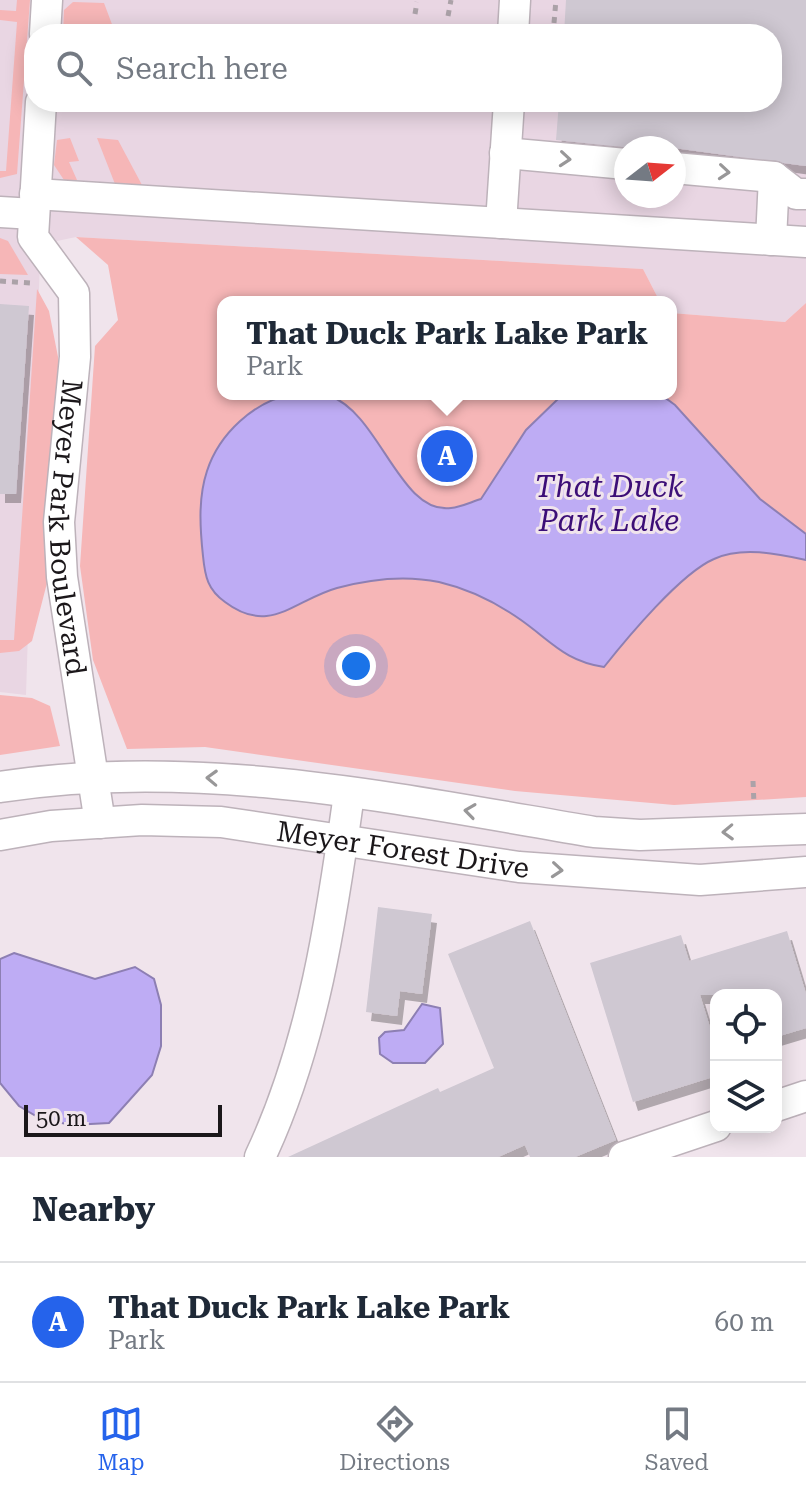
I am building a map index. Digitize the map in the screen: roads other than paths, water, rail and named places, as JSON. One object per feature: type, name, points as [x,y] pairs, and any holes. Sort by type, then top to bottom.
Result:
[{"type":"street","points":[[46,24],[47,0]]},
{"type":"street","points":[[514,24],[515,0]]},
{"type":"street","name":"Meyer Park Boulevard","points":[[40,112],[33,237],[74,293],[75,357],[59,522],[62,577],[100,823]]},
{"type":"street","points":[[501,223],[508,112]]},
{"type":"street","points":[[505,153],[614,163]]},
{"type":"street","points":[[686,169],[774,177],[796,194],[806,194]]},
{"type":"street","points":[[771,240],[774,177]]},
{"type":"street","points":[[0,212],[34,204],[501,223],[806,242]]},
{"type":"street","name":"Meyer Forest Drive","points":[[0,787],[95,775],[229,778],[594,832],[640,835],[806,829]]},
{"type":"street","points":[[260,1157],[283,1108],[307,1026],[349,794]]},
{"type":"street","name":"Meyer Forest Drive","points":[[0,835],[51,826],[100,823],[221,822],[519,867],[700,880],[806,872]]},
{"type":"street","points":[[782,1104],[806,1096]]},
{"type":"street","points":[[624,1157],[710,1128]]},
{"type":"water","name":"That Duck Park Lake","points":[[274,400],[337,400],[363,422],[403,480],[418,496],[433,506],[451,508],[481,499],[526,430],[557,400],[668,400],[760,499],[806,534],[806,560],[748,552],[714,559],[671,592],[604,667],[579,660],[560,650],[512,614],[482,597],[426,580],[388,579],[349,585],[269,616],[241,612],[219,597],[206,577],[201,502],[207,471],[220,444],[240,421]]},
{"type":"water","points":[[14,953],[95,979],[135,967],[154,979],[161,1005],[161,1046],[152,1075],[109,1123],[72,1125],[41,1119],[19,1106],[0,1083],[0,959]]},
{"type":"water","points":[[422,1004],[440,1008],[443,1044],[425,1063],[393,1063],[380,1054],[379,1038],[385,1032],[404,1030]]},
{"type":"place","name":"That Duck Park Lake Park","points":[[447,456]]}]
